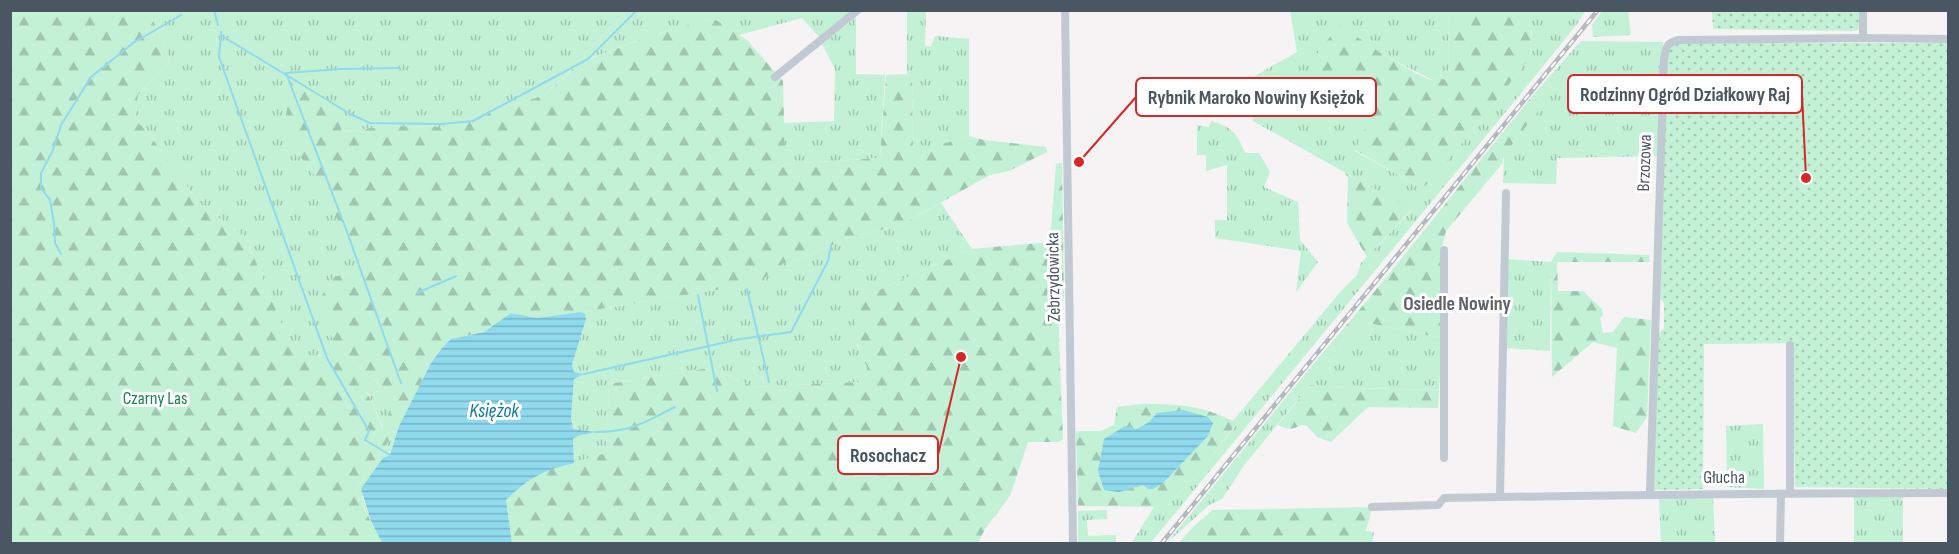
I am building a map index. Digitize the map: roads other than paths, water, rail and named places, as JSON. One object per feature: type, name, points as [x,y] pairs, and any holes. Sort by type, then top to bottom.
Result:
[{"type":"street","points":[[775,77],[858,10]]},
{"type":"street","name":"Zebrzydowicka","points":[[1065,10],[1073,543]]},
{"type":"street","points":[[1863,10],[1863,38]]},
{"type":"street","name":"Brzozowa","points":[[1650,493],[1664,59],[1668,45],[1670,42],[1679,40],[1948,39]]},
{"type":"street","points":[[1500,496],[1506,193]]},
{"type":"street","points":[[1443,250],[1444,458]]},
{"type":"street","points":[[1780,543],[1785,494],[1790,345]]},
{"type":"street","name":"Głucha","points":[[1372,507],[1438,506],[1444,498],[1500,496],[1650,493],[1948,493]]},
{"type":"water","name":"Księżok","points":[[581,312],[585,314],[586,319],[572,365],[574,372],[584,374],[574,379],[571,418],[573,429],[595,432],[573,439],[574,463],[537,476],[506,500],[512,543],[382,543],[371,521],[361,489],[383,458],[390,455],[399,426],[431,363],[442,348],[451,339],[484,332],[511,313],[537,318]]},
{"type":"water","points":[[1183,410],[1208,417],[1213,423],[1208,436],[1163,483],[1153,489],[1148,489],[1143,485],[1119,492],[1104,490],[1098,471],[1104,439],[1125,426],[1137,429],[1149,422],[1157,413]]},
{"type":"waterway","points":[[214,10],[218,25]]},
{"type":"waterway","points":[[222,36],[352,115],[370,123],[441,124],[473,121],[588,59],[637,10]]},
{"type":"waterway","points":[[61,254],[55,243],[50,200],[41,188],[41,173],[53,150],[61,125],[91,77],[133,43],[181,15]]},
{"type":"waterway","points":[[221,32],[219,57],[327,358],[369,431],[365,440],[390,455]]},
{"type":"waterway","points":[[399,68],[286,73],[346,229],[401,383]]},
{"type":"waterway","points":[[584,374],[740,339],[791,332],[828,261],[831,246]]},
{"type":"waterway","points":[[417,293],[456,276]]},
{"type":"waterway","points":[[747,289],[769,382]]},
{"type":"waterway","points":[[698,295],[717,391]]},
{"type":"waterway","points":[[595,432],[628,428],[675,407]]},
{"type":"railway","points":[[1161,544],[1598,10]]},
{"type":"place","name":"Rybnik Maroko Nowiny Księżok","points":[[1079,162]]},
{"type":"place","name":"Rodzinny Ogród Działkowy Raj","points":[[1806,178]]},
{"type":"place","name":"Rosochacz","points":[[961,357]]},
{"type":"district","name":"Osiedle Nowiny","points":[[1457,303]]},
{"type":"park label","name":"Czarny Las","points":[[155,398]]}]
